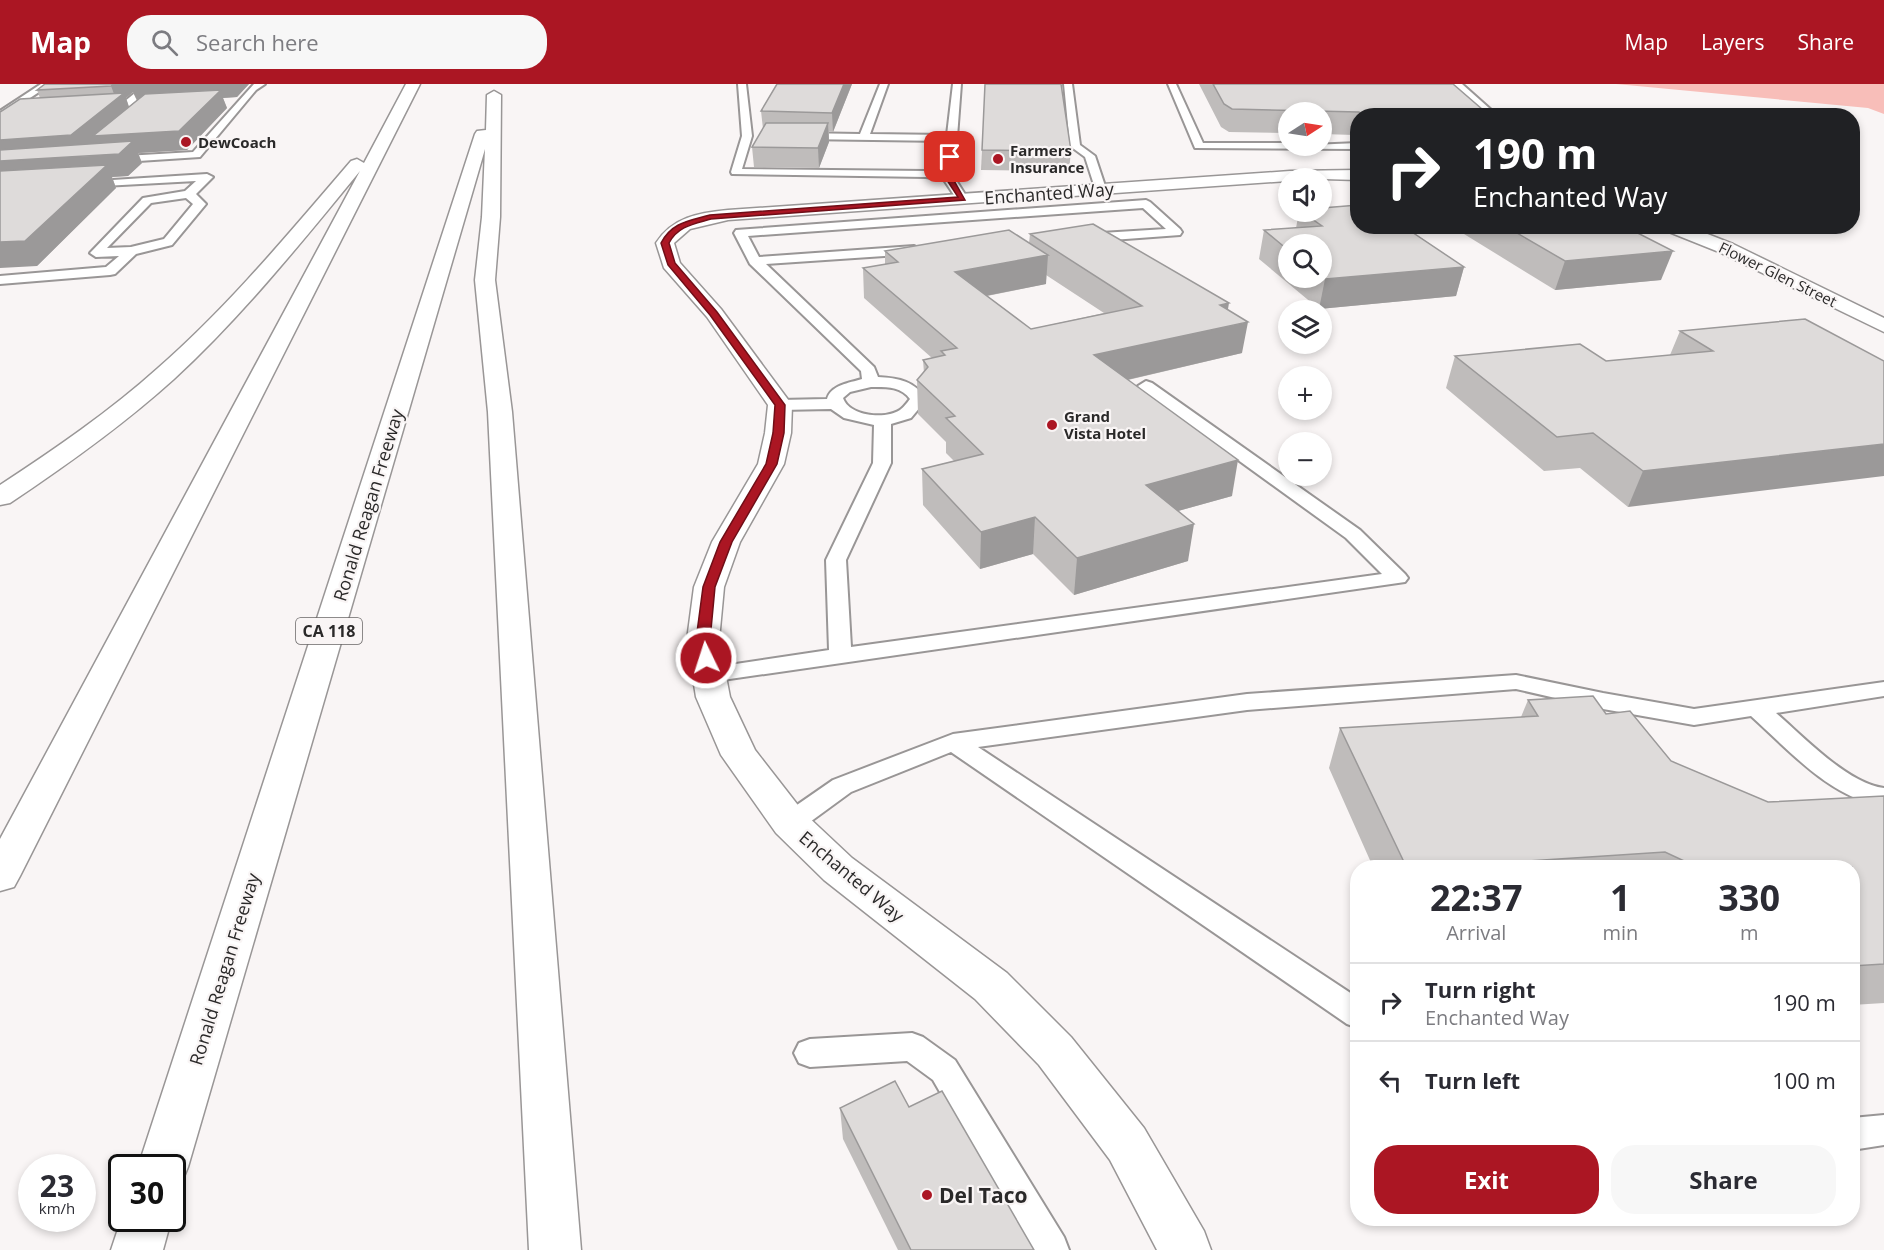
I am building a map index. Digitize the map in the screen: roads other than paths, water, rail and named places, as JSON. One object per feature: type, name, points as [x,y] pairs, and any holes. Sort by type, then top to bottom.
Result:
[{"type":"main road","points":[[0,876],[413,84]]},
{"type":"main road","points":[[496,90],[486,280],[500,424],[555,1250]]},
{"type":"main road","name":"Ronald Reagan Freeway","points":[[167,1154],[496,90]]},
{"type":"main road","points":[[0,496],[43,469],[152,386],[215,327],[397,117]]},
{"type":"main road","name":"Enchanted Way","points":[[1185,1250],[1127,1144],[1055,1051],[991,986],[838,869],[790,823],[739,754],[713,698],[703,640],[709,587],[726,542],[771,464],[778,433],[780,405],[714,314],[671,264],[665,243],[671,232],[693,221],[955,188],[1101,189],[1290,176],[1350,175]]},
{"type":"main road","name":"Flower Glen Street","points":[[1690,234],[1726,248],[1884,326]]},
{"type":"main road","points":[[137,1250],[143,1232]]},
{"type":"lane","points":[[0,115],[47,84]]},
{"type":"lane","points":[[122,108],[152,84]]},
{"type":"lane","points":[[96,161],[196,155],[235,102],[261,84]]},
{"type":"lane","points":[[742,84],[753,136],[736,172],[926,174],[955,188],[952,138],[957,84]]},
{"type":"lane","points":[[864,137],[884,84]]},
{"type":"lane","points":[[1068,84],[1075,146],[1090,156],[1101,189]]},
{"type":"lane","points":[[1172,84],[1199,146],[1350,146]]},
{"type":"lane","points":[[1457,84],[1485,108]]},
{"type":"lane","points":[[111,109],[139,107]]},
{"type":"lane","points":[[0,115],[23,114]]},
{"type":"lane","points":[[794,136],[952,138]]},
{"type":"lane","points":[[69,185],[207,177],[189,194],[147,200],[96,253],[131,251],[168,242],[200,204],[189,194]]},
{"type":"lane","points":[[871,382],[868,370],[755,261],[740,233],[1146,204],[1176,232],[1071,239]]},
{"type":"lane","points":[[755,261],[930,249]]},
{"type":"lane","points":[[0,280],[110,271],[131,251]]},
{"type":"lane","points":[[871,382],[885,382],[909,388],[916,394],[918,400],[915,407],[908,413],[883,420],[856,418],[838,410],[834,404],[839,392],[848,387],[871,382]]},
{"type":"lane","points":[[709,675],[1398,578],[1353,534],[1146,386]]},
{"type":"lane","points":[[780,405],[834,404]]},
{"type":"lane","points":[[840,655],[836,560],[882,463],[883,420]]},
{"type":"lane","points":[[790,823],[842,786],[953,742],[1247,702],[1516,682],[1603,701],[1694,717],[1884,689]]},
{"type":"lane","points":[[1756,708],[1851,788],[1878,798],[1884,797]]},
{"type":"lane","points":[[953,742],[1350,1011]]},
{"type":"lane","points":[[810,1053],[912,1047],[944,1070],[1051,1250]]},
{"type":"lane","points":[[1860,1133],[1884,1130]]},
{"type":"place","name":"DewCoach","points":[[186,142]]},
{"type":"place","name":"Farmers Insurance","points":[[998,159]]},
{"type":"place","name":"Grand Vista Hotel","points":[[1052,425]]},
{"type":"place","name":"Del Taco","points":[[927,1195]]}]
